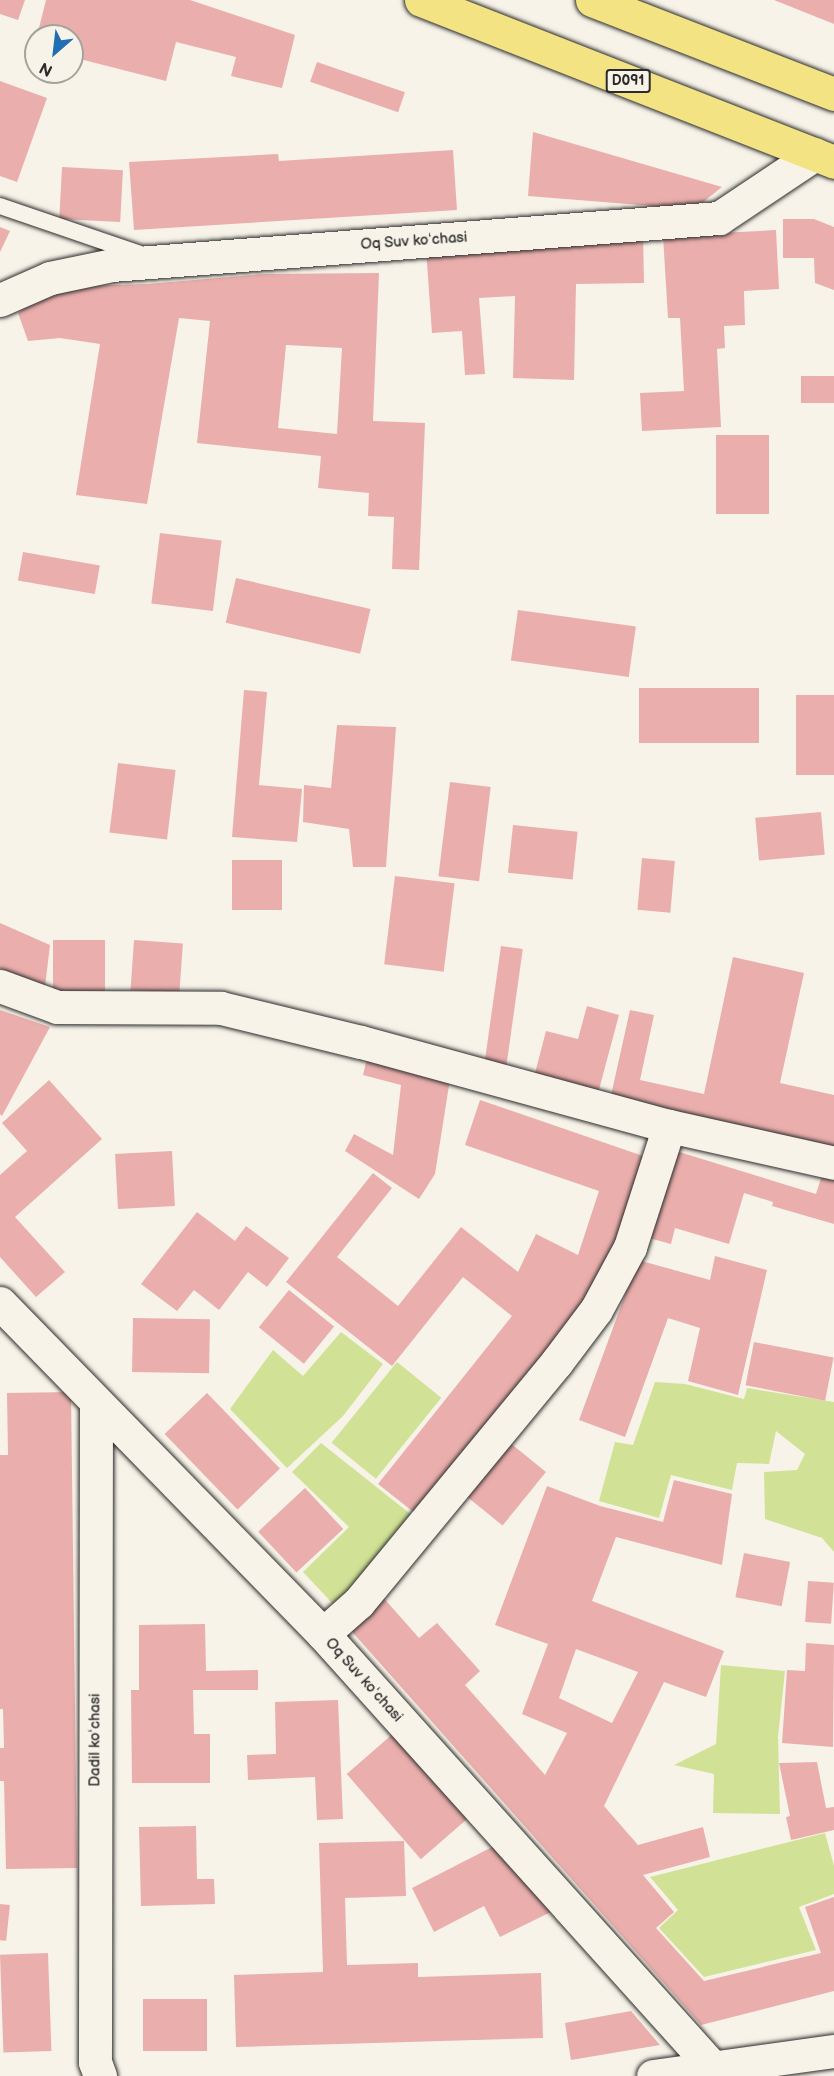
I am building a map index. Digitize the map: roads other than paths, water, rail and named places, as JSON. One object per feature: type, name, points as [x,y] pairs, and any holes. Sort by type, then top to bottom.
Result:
[{"type":"highway","name":"D091","points":[[421,0],[825,158]]},
{"type":"highway","points":[[592,0],[834,94]]},
{"type":"street","name":"Oq Suv koʻchasi","points":[[0,300],[50,278],[112,265],[719,218],[825,158]]},
{"type":"street","points":[[0,986],[57,1007],[221,1008],[361,1041],[669,1126],[834,1163]]},
{"type":"street","points":[[323,1634],[359,1602],[556,1363],[596,1310],[630,1247],[669,1126]]},
{"type":"street","name":"Oq Suv koʻchasi","points":[[0,1303],[96,1404],[323,1634],[727,2071]]},
{"type":"street","name":"Dadil koʻchasi","points":[[96,1404],[95,2062],[100,2076]]},
{"type":"street","points":[[653,2076],[727,2071],[834,2052]]},
{"type":"lane","points":[[0,206],[161,261]]}]
